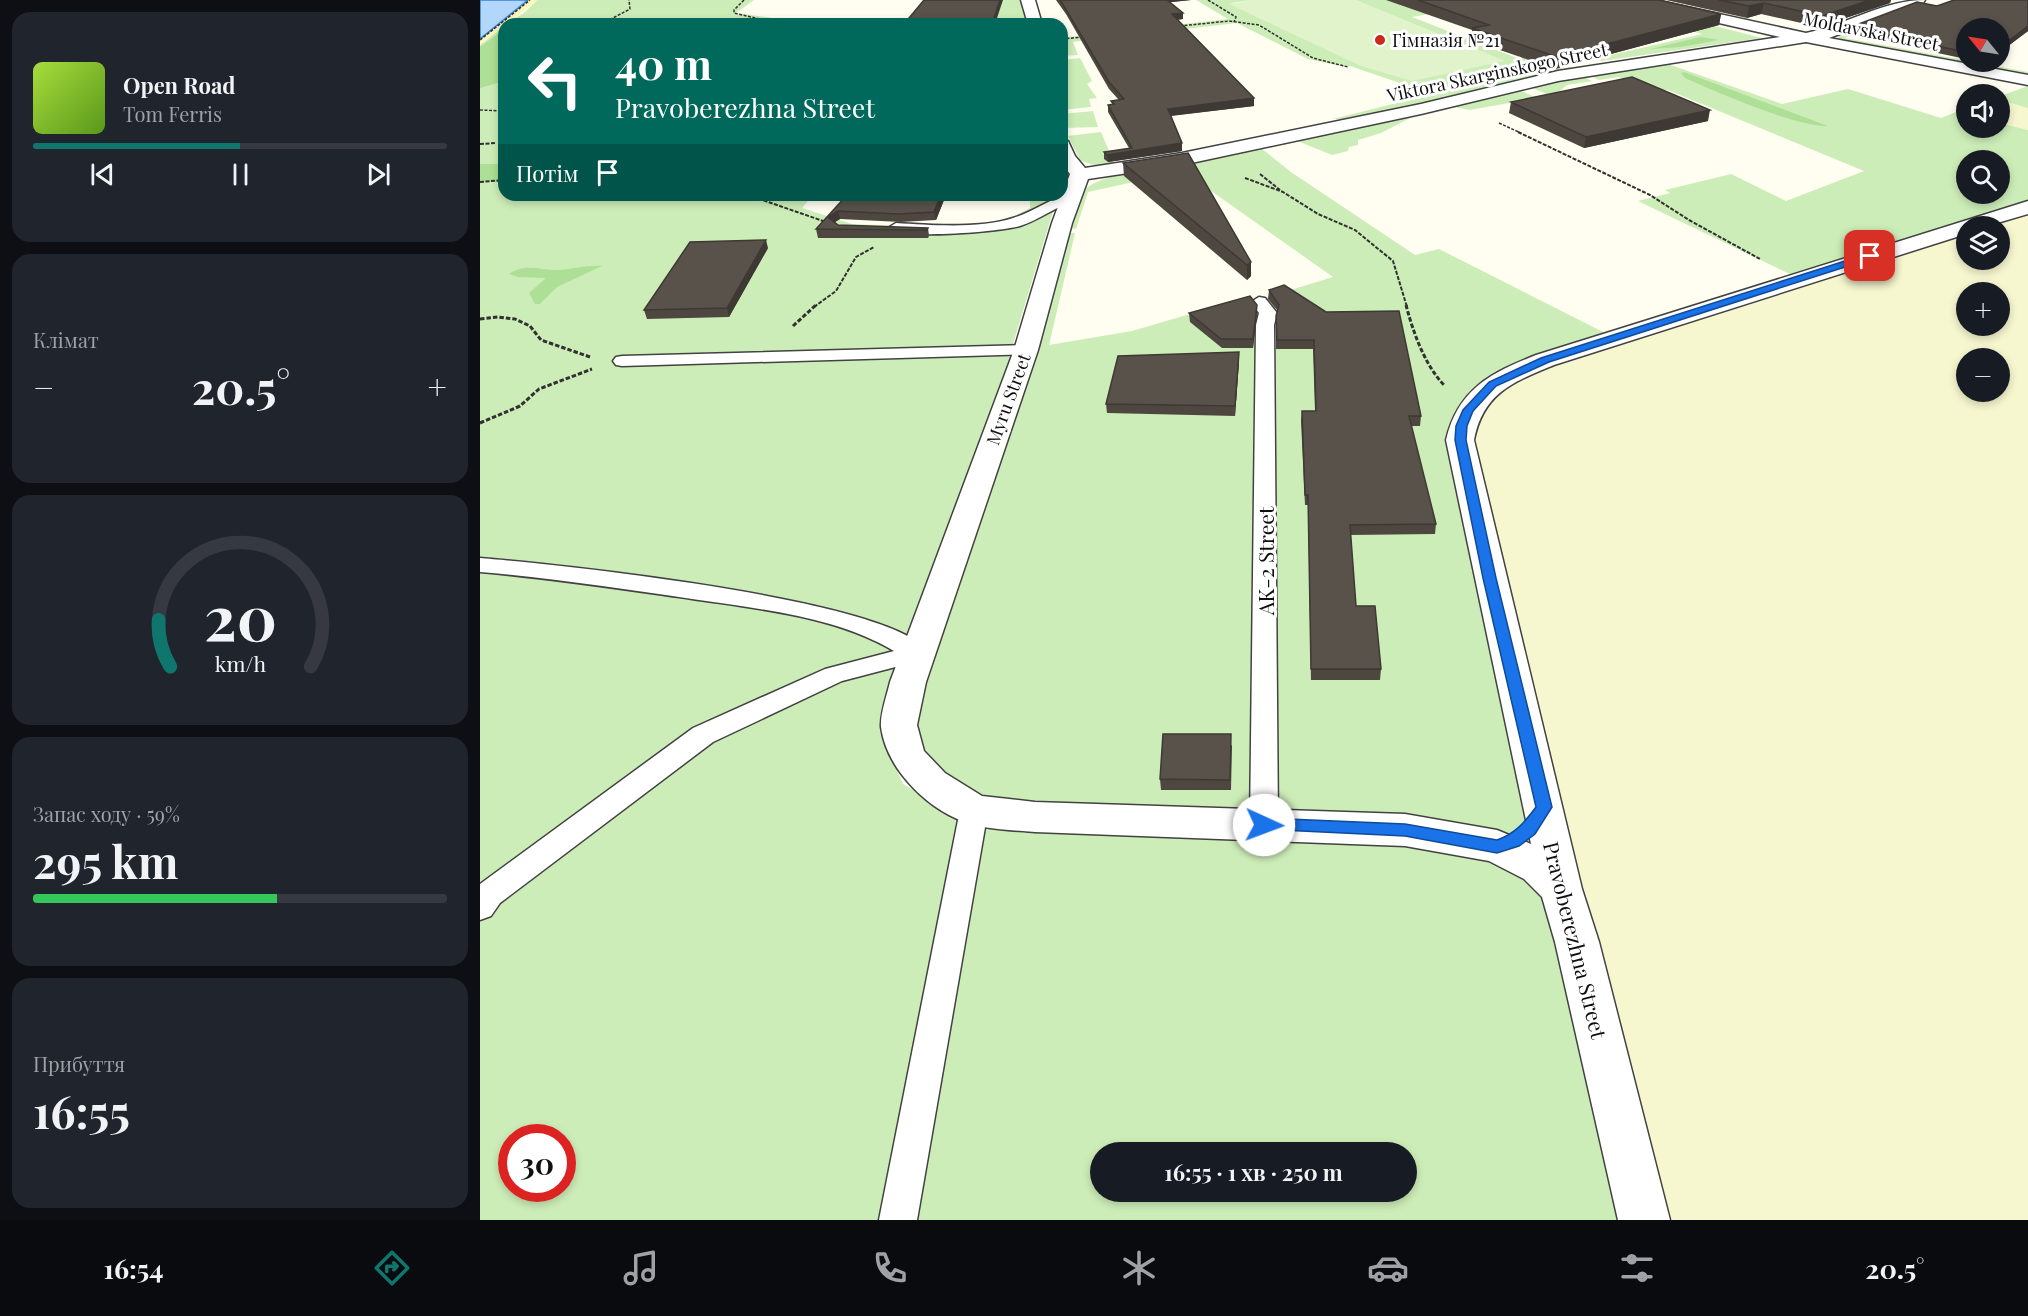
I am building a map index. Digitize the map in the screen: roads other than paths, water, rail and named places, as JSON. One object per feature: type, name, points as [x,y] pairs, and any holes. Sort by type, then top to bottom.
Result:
[{"type":"street","points":[[1028,0],[1033,18]]},
{"type":"street","name":"Moldavska Street","points":[[1637,0],[1805,38],[2028,80]]},
{"type":"street","points":[[1879,0],[1911,3]]},
{"type":"street","name":"Viktora Skarginskogo Street","points":[[1080,174],[1182,159],[1567,75],[1835,32],[1911,3]]},
{"type":"street","points":[[1068,159],[1080,174]]},
{"type":"street","name":"Myru Street","points":[[974,810],[931,783],[907,756],[899,725],[917,653],[1026,350],[1070,198],[1080,174]]},
{"type":"street","name":"Pravoberezhna Street","points":[[1999,216],[2028,207]]},
{"type":"street","name":"Pravoberezhna Street","points":[[1644,1220],[1577,942],[1561,889],[1460,440],[1462,426],[1468,410],[1493,384],[1536,364],[1798,278],[1956,229]]},
{"type":"street","points":[[1497,846],[1513,841],[1529,829],[1544,807]]},
{"type":"street","points":[[974,810],[1035,817],[1405,830],[1497,846],[1539,867],[1561,889]]},
{"type":"lane","points":[[840,226],[885,228],[998,225],[1027,218],[1059,201]]},
{"type":"lane","name":"AK-2 Street","points":[[1259,302],[1268,313],[1265,325],[1264,825]]},
{"type":"lane","points":[[622,361],[1026,350]]},
{"type":"lane","points":[[480,565],[552,571],[767,603],[840,619],[886,635],[917,653]]},
{"type":"lane","points":[[480,907],[489,894],[703,735],[834,675],[917,653]]},
{"type":"lane","points":[[898,1220],[974,810]]},
{"type":"water","points":[[480,0],[528,0],[506,18],[498,18],[498,24],[480,39]]},
{"type":"place","name":"Гімназія №21","points":[[1380,40]]}]
